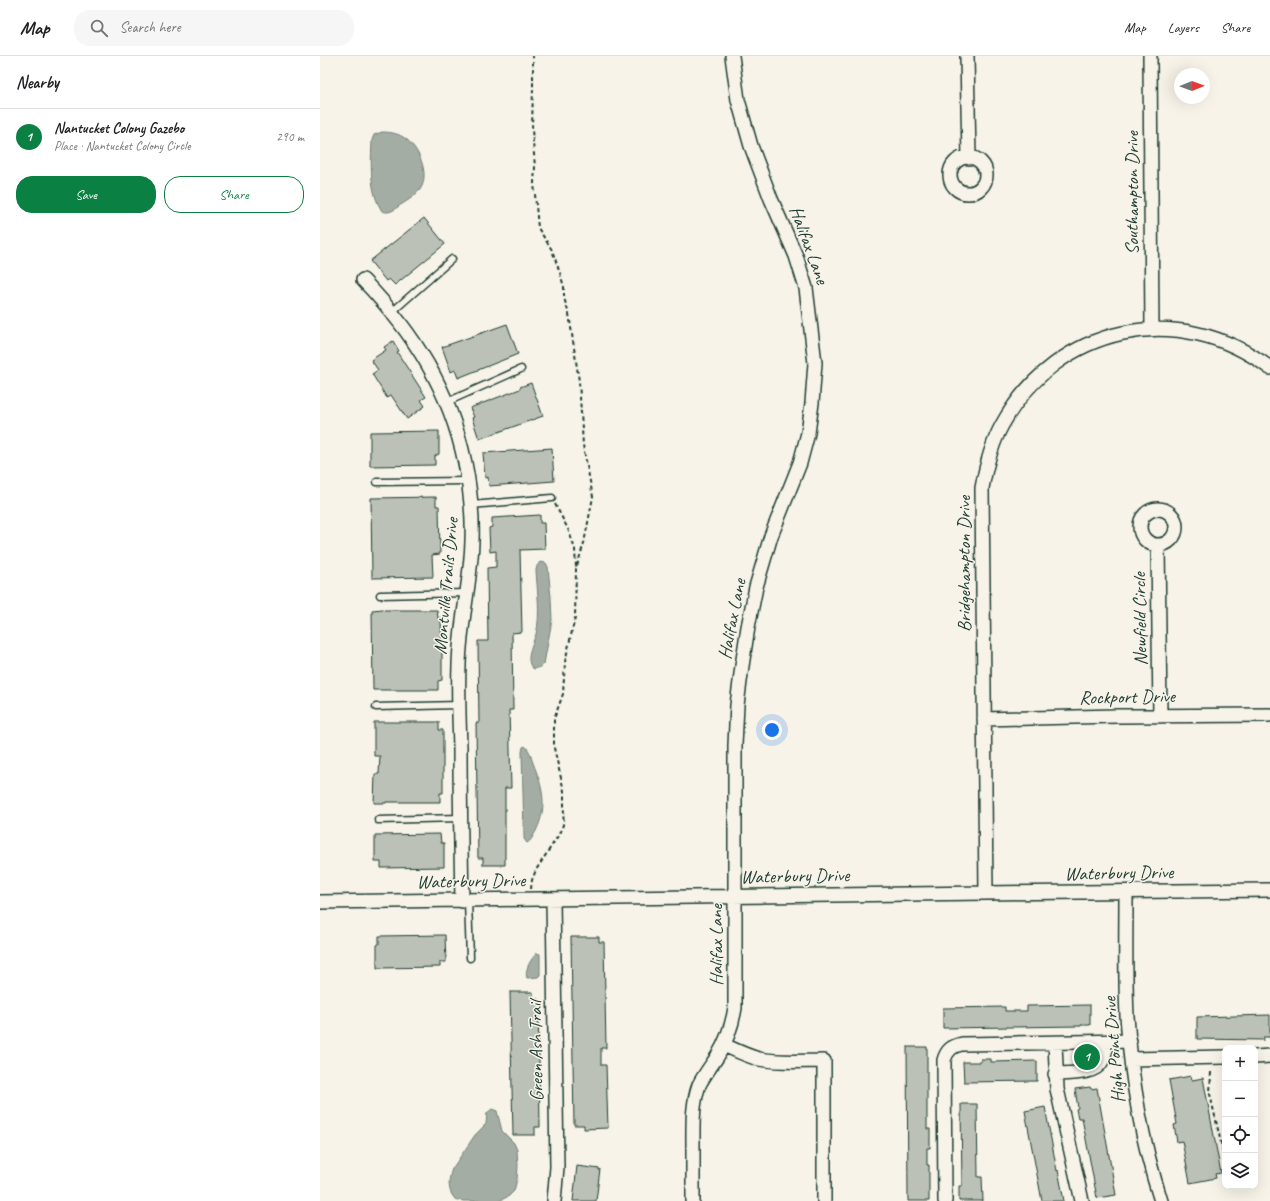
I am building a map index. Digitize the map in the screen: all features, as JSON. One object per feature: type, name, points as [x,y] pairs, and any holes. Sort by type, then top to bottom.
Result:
[{"type":"street","name":"Halifax Lane","points":[[693,1201],[693,1118],[695,1101],[699,1085],[724,1045],[733,1022],[735,1008],[735,745],[737,706],[745,642],[756,587],[772,536],[800,463],[808,432],[815,363],[806,288],[796,256],[771,199],[751,146],[738,100],[732,56]]},
{"type":"street","points":[[967,56],[969,158]]},
{"type":"street","name":"Southampton Drive","points":[[1150,56],[1152,329]]},
{"type":"street","name":"Montville Trails Drive","points":[[363,280],[392,312],[408,333],[433,372],[447,402],[458,435],[468,481],[471,505],[472,540],[459,665],[461,818],[465,901]]},
{"type":"street","name":"Bridgehampton Drive","points":[[986,893],[982,488],[992,446],[1001,426],[1025,390],[1058,361],[1076,350],[1117,334],[1152,329],[1196,333],[1240,348],[1270,368]]},
{"type":"street","name":"Newfield Circle","points":[[1158,545],[1160,716]]},
{"type":"street","name":"Rockport Drive","points":[[984,719],[1270,715]]},
{"type":"street","name":"Waterbury Drive","points":[[320,902],[1270,890]]},
{"type":"street","name":"High Point Drive","points":[[1126,892],[1127,992],[1131,1059],[1140,1119],[1148,1156],[1161,1201]]},
{"type":"street","name":"Green Ash Trail","points":[[553,899],[557,1167],[554,1201]]},
{"type":"street","points":[[945,1201],[944,1060],[946,1053],[950,1048],[955,1045],[962,1044],[1130,1041]]},
{"type":"street","points":[[1055,1042],[1055,1074],[1057,1089],[1082,1201]]},
{"type":"street","points":[[1055,1074],[1095,1069],[1101,1062],[1110,1042]]},
{"type":"street","points":[[724,1045],[741,1053],[772,1061],[824,1061],[824,1201]]},
{"type":"street","points":[[1258,1057],[1270,1056]]},
{"type":"street","points":[[1131,1059],[1222,1057]]},
{"type":"lane","points":[[392,312],[452,259]]},
{"type":"lane","points":[[447,402],[521,369]]},
{"type":"lane","points":[[377,482],[468,481]]},
{"type":"lane","points":[[471,505],[552,498]]},
{"type":"lane","points":[[380,595],[466,593]]},
{"type":"lane","points":[[376,707],[459,705]]},
{"type":"lane","points":[[378,820],[461,818]]},
{"type":"lane","points":[[465,901],[470,958]]},
{"type":"path","points":[[533,56],[532,129],[535,166],[534,183],[538,228],[552,250],[564,288],[564,298],[569,314],[578,381],[583,445],[593,497],[584,543],[576,569]]},
{"type":"path","points":[[529,900],[532,880],[536,870],[558,836],[563,825],[564,791],[554,748],[554,719],[563,694],[565,662],[576,618],[575,549],[568,529],[552,498]]},
{"type":"path","points":[[1211,1072],[1210,1094],[1223,1153]]},
{"type":"shaded area","points":[[382,132],[398,135],[408,141],[413,146],[420,158],[424,173],[424,180],[418,192],[395,209],[387,212],[382,211],[378,203],[372,177],[372,140],[374,135]]},
{"type":"shaded area","points":[[540,562],[546,563],[548,567],[552,620],[544,664],[541,667],[534,669],[529,662],[529,657],[536,634],[538,619],[536,570]]},
{"type":"shaded area","points":[[525,746],[530,754],[542,789],[543,797],[540,822],[531,840],[527,843],[524,839],[522,752],[523,747]]},
{"type":"shaded area","points":[[537,953],[540,954],[540,975],[538,977],[527,978],[526,972],[532,958]]},
{"type":"shaded area","points":[[492,1109],[497,1111],[502,1131],[514,1143],[517,1150],[518,1166],[514,1191],[509,1196],[499,1201],[456,1200],[451,1193],[449,1185],[452,1169],[475,1135],[486,1124],[487,1113]]},
{"type":"building","points":[[424,218],[445,244],[395,285],[389,279],[386,281],[370,261]]},
{"type":"building","points":[[507,324],[518,354],[458,378],[455,370],[451,372],[442,347]]},
{"type":"building","points":[[393,341],[399,351],[397,352],[426,397],[421,400],[425,406],[407,419],[391,395],[387,398],[372,374],[378,370],[371,360],[386,350],[384,347]]},
{"type":"building","points":[[531,383],[543,416],[479,439],[472,418],[474,417],[470,408],[520,389],[520,387]]},
{"type":"building","points":[[439,431],[439,454],[435,456],[435,465],[370,466],[370,432]]},
{"type":"building","points":[[552,448],[554,481],[489,486],[488,477],[485,478],[483,453]]},
{"type":"building","points":[[436,497],[436,506],[439,506],[440,554],[432,555],[433,577],[372,578],[371,498]]},
{"type":"building","points":[[540,515],[540,523],[544,523],[545,549],[520,550],[522,632],[512,633],[513,710],[509,710],[511,788],[505,788],[505,865],[483,865],[483,858],[478,858],[476,723],[479,723],[478,641],[488,641],[487,568],[496,567],[496,551],[490,552],[489,528],[492,527],[492,518]]},
{"type":"building","points":[[372,610],[437,610],[438,618],[441,618],[442,656],[442,680],[438,681],[438,690],[373,690]]},
{"type":"building","points":[[374,722],[439,722],[439,730],[443,730],[443,793],[440,793],[440,802],[374,803],[375,774],[379,774],[380,756],[374,756]]},
{"type":"building","points":[[440,834],[441,843],[444,843],[444,867],[381,868],[381,862],[375,862],[375,835]]},
{"type":"building","points":[[445,935],[446,962],[440,962],[440,967],[377,968],[377,945],[379,944],[379,936]]},
{"type":"building","points":[[571,937],[599,937],[599,942],[604,942],[606,1048],[601,1048],[601,1065],[606,1065],[608,1128],[584,1129],[584,1125],[574,1125]]},
{"type":"building","points":[[510,992],[533,992],[533,999],[538,999],[540,1127],[535,1127],[535,1135],[513,1135]]},
{"type":"building","points":[[1090,1005],[1090,1025],[943,1028],[943,1008],[1005,1007],[1005,1011],[1027,1011],[1027,1006]]},
{"type":"building","points":[[1270,1015],[1270,1037],[1263,1037],[1264,1040],[1197,1039],[1197,1017]]},
{"type":"building","points":[[907,1047],[927,1047],[927,1129],[930,1129],[930,1148],[927,1148],[927,1165],[929,1165],[929,1201],[908,1201]]},
{"type":"building","points":[[1085,1050],[1092,1051],[1095,1057],[1090,1062],[1083,1064],[1080,1062],[1079,1056]]},
{"type":"building","points":[[981,1059],[991,1059],[991,1062],[1037,1061],[1037,1081],[964,1082],[963,1062],[981,1062]]},
{"type":"building","points":[[1191,1076],[1192,1080],[1203,1078],[1221,1173],[1215,1174],[1216,1178],[1190,1183],[1182,1141],[1177,1142],[1174,1125],[1177,1124],[1169,1080]]},
{"type":"building","points":[[1090,1087],[1091,1089],[1097,1088],[1116,1195],[1097,1198],[1082,1118],[1078,1118],[1076,1109],[1078,1108],[1075,1089]]},
{"type":"building","points":[[961,1104],[977,1104],[978,1177],[982,1177],[983,1201],[959,1201],[959,1186],[962,1186]]},
{"type":"building","points":[[1045,1107],[1064,1201],[1042,1201],[1025,1111]]},
{"type":"building","points":[[577,1166],[600,1169],[596,1201],[573,1201]]},
{"type":"place","name":"Nantucket Colony Gazebo","points":[[1087,1057]]}]
